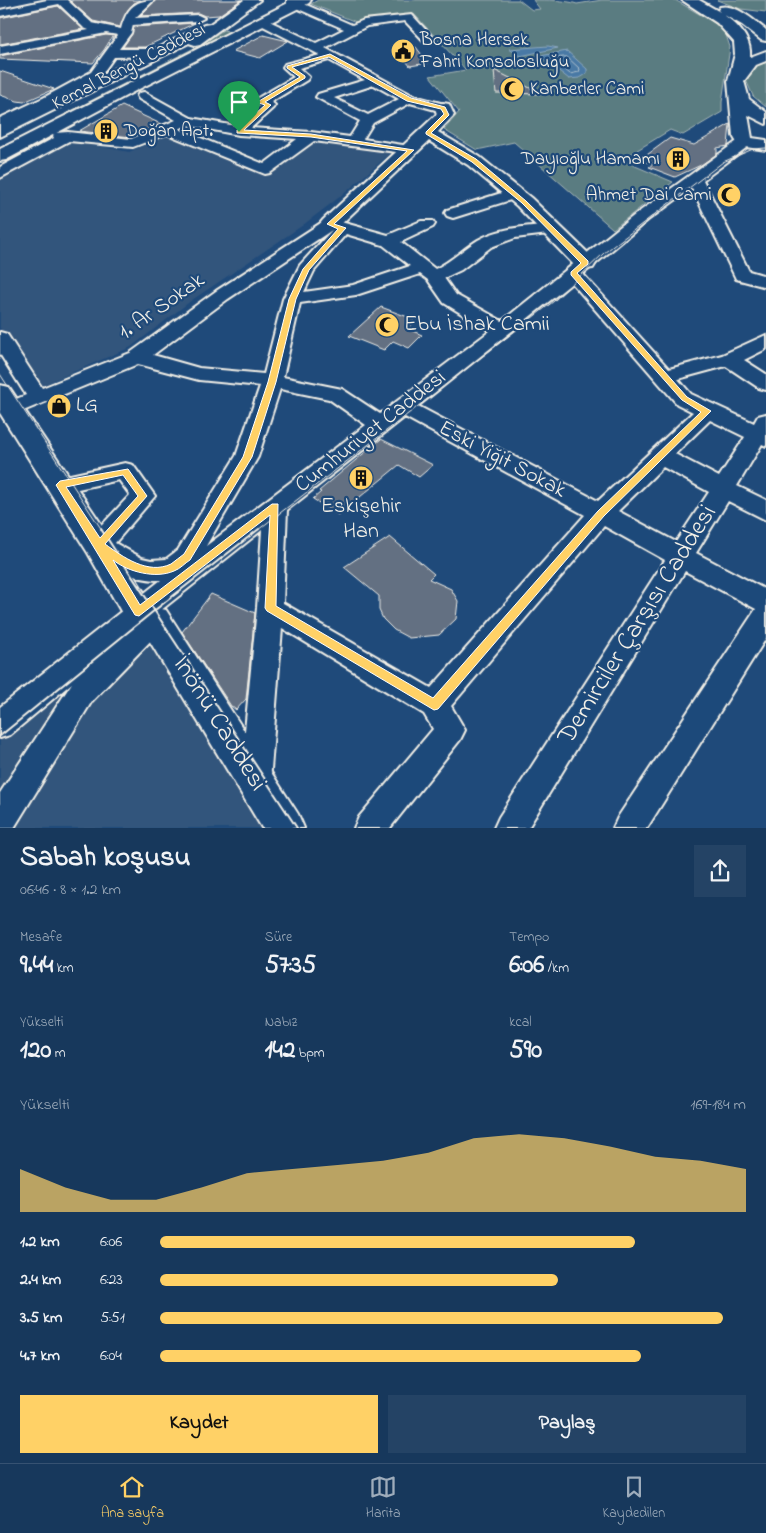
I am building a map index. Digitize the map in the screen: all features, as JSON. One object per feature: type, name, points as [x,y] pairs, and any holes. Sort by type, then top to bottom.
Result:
[{"type":"main road","name":"Kemal Bengü Caddesi","points":[[0,142],[167,56],[254,0]]},
{"type":"main road","points":[[689,0],[729,25],[739,38],[743,50],[736,89],[742,136],[745,142],[766,145]]},
{"type":"main road","points":[[708,2],[763,28]]},
{"type":"main road","name":"Kemal Bengü Caddesi","points":[[0,156],[185,60],[257,25],[293,3]]},
{"type":"main road","points":[[222,22],[221,29],[230,31],[257,25]]},
{"type":"main road","points":[[0,132],[156,53],[222,22]]},
{"type":"main road","points":[[736,89],[751,62],[766,55]]},
{"type":"main road","points":[[0,167],[64,136],[185,60]]},
{"type":"main road","points":[[736,89],[750,109],[766,119]]},
{"type":"main road","points":[[336,226],[446,115],[443,108]]},
{"type":"main road","points":[[428,133],[474,161],[514,194],[551,229],[579,268]]},
{"type":"main road","name":"İnönü Caddesi","points":[[5,401],[284,828]]},
{"type":"street","points":[[0,13],[62,0],[88,26],[106,30]]},
{"type":"street","points":[[0,123],[95,75],[126,28],[131,14],[149,0]]},
{"type":"street","points":[[293,3],[353,28]]},
{"type":"street","points":[[316,48],[364,23],[408,17],[430,40]]},
{"type":"street","points":[[0,39],[4,49],[106,30],[198,18]]},
{"type":"street","points":[[257,25],[316,48],[409,100],[443,108]]},
{"type":"street","points":[[111,53],[156,53]]},
{"type":"street","points":[[239,132],[268,105],[261,102],[303,77],[288,67],[330,56]]},
{"type":"street","points":[[368,120],[323,97],[376,81]]},
{"type":"street","points":[[144,96],[187,121],[239,132],[311,136],[411,150]]},
{"type":"street","points":[[354,142],[368,120],[409,100]]},
{"type":"street","points":[[0,109],[15,116]]},
{"type":"street","points":[[0,173],[64,136],[134,143],[187,121]]},
{"type":"street","points":[[168,129],[265,170],[311,136]]},
{"type":"street","name":"Cumhuriyet Caddesi","points":[[0,725],[146,616],[275,506],[503,330],[642,217],[745,142]]},
{"type":"street","points":[[696,178],[742,275],[766,282]]},
{"type":"street","points":[[453,213],[514,194]]},
{"type":"street","points":[[389,241],[427,224]]},
{"type":"street","points":[[60,485],[125,471],[143,496],[99,545],[124,563],[150,570],[172,568],[187,557],[247,457],[272,382],[292,299],[306,269],[336,226],[389,241],[428,271],[450,299],[503,330]]},
{"type":"street","name":"1. Ar Sokak","points":[[5,401],[38,398],[137,357],[222,295],[336,226]]},
{"type":"street","points":[[292,299],[356,290],[428,271],[455,266],[485,243],[512,233],[551,229]]},
{"type":"street","points":[[579,268],[663,377],[684,399],[707,411],[763,431]]},
{"type":"street","points":[[0,338],[38,398]]},
{"type":"street","points":[[663,377],[729,359],[766,341]]},
{"type":"street","points":[[137,357],[199,374],[272,382],[335,394],[381,425]]},
{"type":"street","points":[[729,359],[766,382]]},
{"type":"street","name":"Eski Yiğit Sokak","points":[[403,407],[766,602]]},
{"type":"street","points":[[434,705],[601,513],[707,411]]},
{"type":"street","name":"Demirciler Çarşısı Caddesi","points":[[510,828],[724,489],[763,431]]},
{"type":"street","points":[[660,456],[766,511]]},
{"type":"street","points":[[255,782],[270,608],[275,506]]},
{"type":"street","points":[[270,608],[434,705],[450,730],[370,828]]},
{"type":"street","points":[[629,828],[766,615]]},
{"type":"street","points":[[0,821],[82,692],[146,616]]},
{"type":"shaded area","points":[[172,134],[265,173],[318,141],[394,150],[346,192],[303,225],[192,300],[131,347],[43,385],[0,328],[0,175],[65,140],[129,152]]},
{"type":"shaded area","points":[[139,612],[268,828],[0,828],[0,726]]},
{"type":"green space","points":[[318,0],[519,0],[532,10],[540,9],[533,0],[562,1],[577,4],[602,0],[675,0],[713,22],[725,32],[730,47],[722,112],[683,135],[670,130],[621,160],[673,182],[613,229],[514,142],[477,150],[444,130],[459,112],[430,76],[466,70],[414,14],[356,22],[311,4]]},
{"type":"green space","points":[[717,0],[766,0],[766,12],[741,9]]},
{"type":"green space","points":[[223,30],[233,32],[69,115],[65,114],[204,43]]},
{"type":"green space","points":[[766,60],[766,107],[753,96],[746,80],[754,67]]},
{"type":"water","points":[[548,46],[558,48],[520,56],[509,49]]},
{"type":"water","points":[[567,51],[587,69],[587,73],[579,78],[569,79],[540,56]]},
{"type":"building","points":[[141,0],[134,3],[127,11],[120,27],[93,21],[70,1]]},
{"type":"building","points":[[156,0],[241,0],[219,15],[205,16],[198,13],[140,16]]},
{"type":"building","points":[[58,6],[83,29],[0,44],[0,18]]},
{"type":"building","points":[[195,23],[145,47],[123,47],[132,34],[134,27]]},
{"type":"building","points":[[106,35],[115,36],[113,39],[112,37],[93,63],[0,59],[0,56]]},
{"type":"building","points":[[263,35],[288,41],[260,58],[233,51]]},
{"type":"building","points":[[416,47],[428,63],[410,66],[397,49]]},
{"type":"building","points":[[494,70],[542,94],[496,93]]},
{"type":"building","points":[[0,71],[54,89],[24,102],[17,101],[0,95]]},
{"type":"building","points":[[122,106],[161,124],[131,137],[79,131]]},
{"type":"building","name":"Dayıoğlu Hamamı","points":[[730,124],[728,146],[717,148],[717,154],[701,165],[675,177],[649,167],[653,164],[640,160],[670,138],[694,145]]},
{"type":"building","name":"Ebu İshak Camii","points":[[381,307],[416,320],[408,329],[422,335],[409,348],[393,341],[384,350],[349,336]]},
{"type":"building","name":"Eskişehir Han","points":[[381,439],[433,465],[419,477],[399,465],[338,515],[313,499],[321,492],[319,491]]},
{"type":"building","points":[[390,537],[434,574],[429,579],[451,589],[458,601],[456,619],[439,635],[409,638],[394,630],[383,619],[379,610],[379,596],[344,567]]},
{"type":"building","points":[[211,594],[255,613],[246,699],[236,710],[231,706],[182,632]]},
{"type":"tram line","points":[[258,530],[554,301],[604,253],[723,162],[753,149],[766,148]]},
{"type":"tram line","points":[[0,374],[102,530]]},
{"type":"tram line","points":[[101,529],[154,610]]},
{"type":"tram line","points":[[154,610],[259,529]]},
{"type":"tram line","points":[[0,736],[154,610]]},
{"type":"tram line","points":[[154,610],[297,828]]},
{"type":"place","name":"Bosna Hersek Fahri Konsolosluğu","points":[[403,51]]},
{"type":"place","name":"Kanberler Cami","points":[[512,89]]},
{"type":"place","name":"Doğan Apt.","points":[[106,131]]},
{"type":"place","name":"Dayıoğlu Hamamı","points":[[678,159]]},
{"type":"place","name":"Ahmet Dai Cami","points":[[729,195]]},
{"type":"place","name":"Ebu İshak Camii","points":[[387,325]]},
{"type":"place","name":"LG","points":[[59,406]]},
{"type":"place","name":"Eskişehir Han","points":[[361,478]]},
{"type":"route","points":[[239,132],[268,105],[261,102],[303,77],[288,67],[330,56],[409,100],[443,108],[446,115],[428,133],[474,161],[524,202],[585,263],[573,273],[663,377],[684,399],[707,411],[601,513],[434,705],[270,608],[275,506],[139,612],[99,545],[143,496],[125,471],[60,485],[99,545],[124,563],[150,570],[172,568],[187,557],[247,457],[272,382],[292,299],[306,269],[343,228],[330,224],[411,150],[311,136],[239,132]]}]
